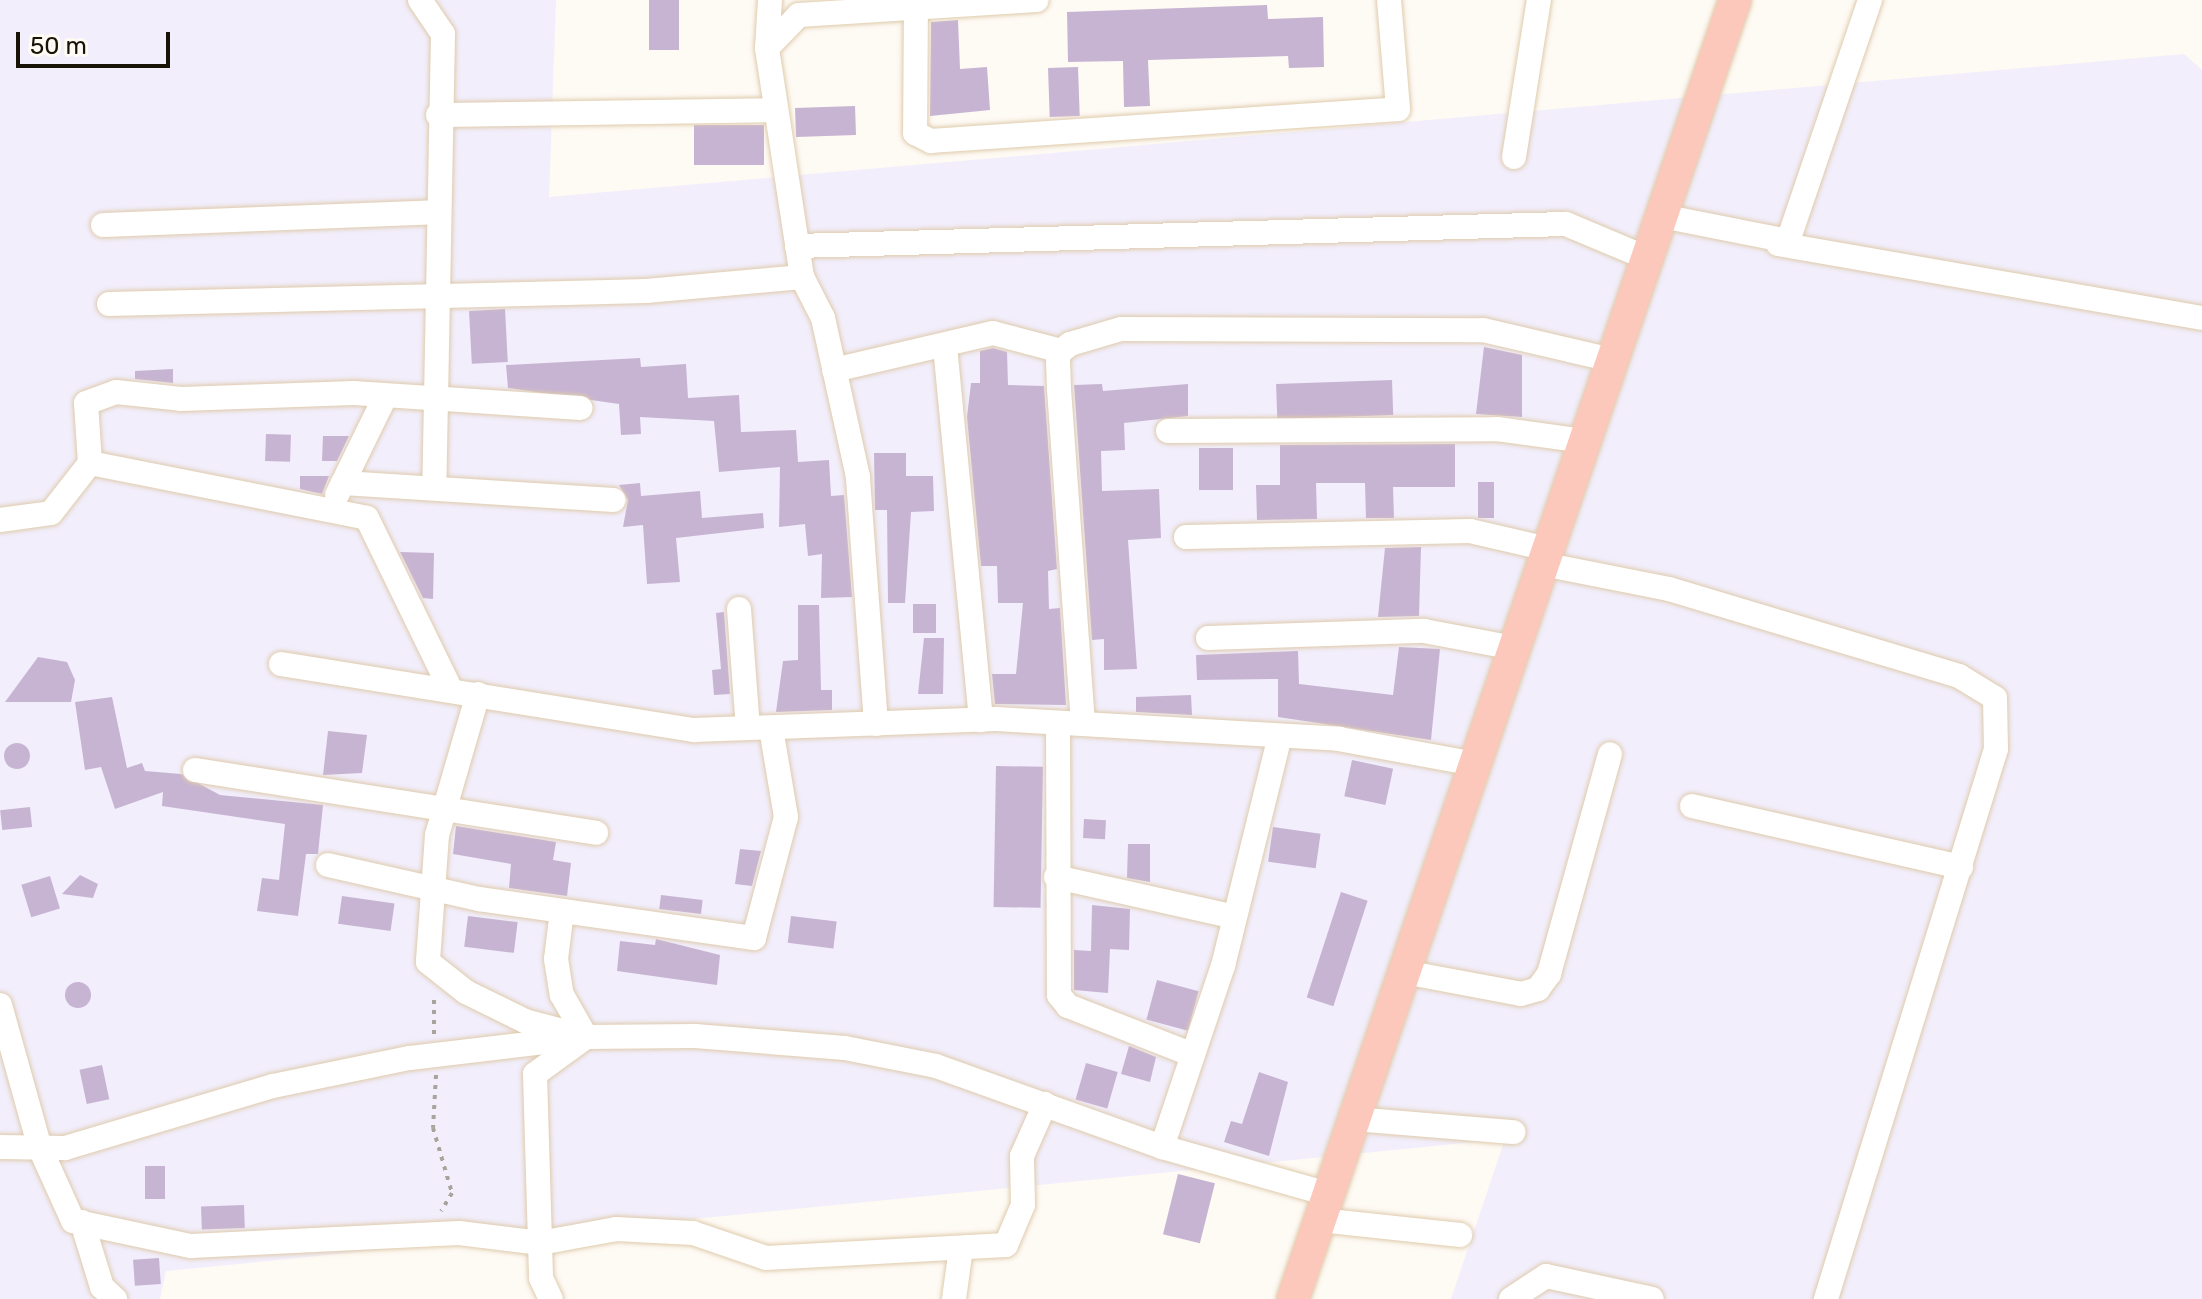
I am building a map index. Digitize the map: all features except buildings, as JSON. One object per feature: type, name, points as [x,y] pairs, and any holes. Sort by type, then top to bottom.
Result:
[{"type":"main road","points":[[1293,1299],[1735,0]]},
{"type":"street","points":[[420,0],[443,34],[437,212],[442,296],[434,488]]},
{"type":"street","points":[[770,0],[767,48],[802,277],[823,318],[858,477],[876,724]]},
{"type":"street","points":[[767,48],[799,15],[916,2],[1037,0]]},
{"type":"street","points":[[916,2],[915,133],[931,141],[1398,109],[1389,0]]},
{"type":"street","points":[[1514,157],[1539,0]]},
{"type":"street","points":[[1778,244],[1794,232],[1870,0]]},
{"type":"street","points":[[438,115],[776,110]]},
{"type":"street","points":[[103,225],[437,212]]},
{"type":"street","points":[[1662,216],[1778,244],[2202,318]]},
{"type":"street","points":[[797,246],[1566,224],[1647,258]]},
{"type":"street","points":[[109,304],[646,291],[802,277]]},
{"type":"street","points":[[834,370],[993,333],[1061,351],[1121,329],[1483,330],[1612,360]]},
{"type":"street","points":[[945,346],[981,720]]},
{"type":"street","points":[[1061,351],[1083,724]]},
{"type":"street","points":[[0,520],[51,513],[90,463],[86,403],[116,392],[385,397],[439,404],[581,408]]},
{"type":"street","points":[[330,511],[385,397]]},
{"type":"street","points":[[1168,431],[1497,429],[1585,441]]},
{"type":"street","points":[[90,463],[367,518],[451,690]]},
{"type":"street","points":[[343,483],[613,500]]},
{"type":"street","points":[[1186,537],[1470,531],[1545,557],[1700,598],[1959,676],[1995,698],[1996,749],[1826,1299]]},
{"type":"street","points":[[328,865],[562,911],[754,938],[786,817],[759,728],[739,609]]},
{"type":"street","points":[[1208,638],[1424,631],[1514,648]]},
{"type":"street","points":[[281,664],[694,730],[981,720],[1083,724],[1280,736],[1475,764]]},
{"type":"street","points":[[478,694],[445,812],[436,885],[426,923],[428,962],[466,992],[525,1021],[586,1037]]},
{"type":"street","points":[[1058,723],[1056,877],[1059,995],[1068,1006],[1193,1055]]},
{"type":"street","points":[[1162,1147],[1235,917],[1280,736]]},
{"type":"street","points":[[1404,972],[1521,994],[1538,989],[1549,974],[1610,754]]},
{"type":"street","points":[[195,770],[445,812],[596,833]]},
{"type":"street","points":[[1692,806],[1961,867]]},
{"type":"street","points":[[1056,877],[1235,917]]},
{"type":"street","points":[[562,911],[556,959],[562,995],[586,1037]]},
{"type":"street","points":[[0,1005],[40,1148],[73,1221],[191,1246],[459,1233],[540,1243],[616,1229],[693,1233],[766,1258],[1006,1245],[1023,1205],[1022,1156],[1045,1104]]},
{"type":"street","points":[[0,1147],[40,1148],[109,1137],[310,1077],[435,1057],[586,1037],[695,1036],[845,1048],[936,1066],[1324,1207],[1460,1235]]},
{"type":"street","points":[[551,1299],[541,1278],[535,1074],[586,1037]]},
{"type":"street","points":[[1354,1119],[1513,1132]]},
{"type":"street","points":[[82,1222],[102,1287],[115,1299]]},
{"type":"street","points":[[954,1299],[961,1248]]},
{"type":"street","points":[[1511,1299],[1546,1276],[1652,1299]]},
{"type":"path","points":[[413,1237],[452,1193],[433,1128],[435,1057],[428,962]]},
{"type":"shaded area","points":[[0,0],[556,0],[549,197],[2184,54],[2202,70],[2202,1299],[1451,1299],[1505,1139],[166,1271],[160,1299],[0,1299]]}]
